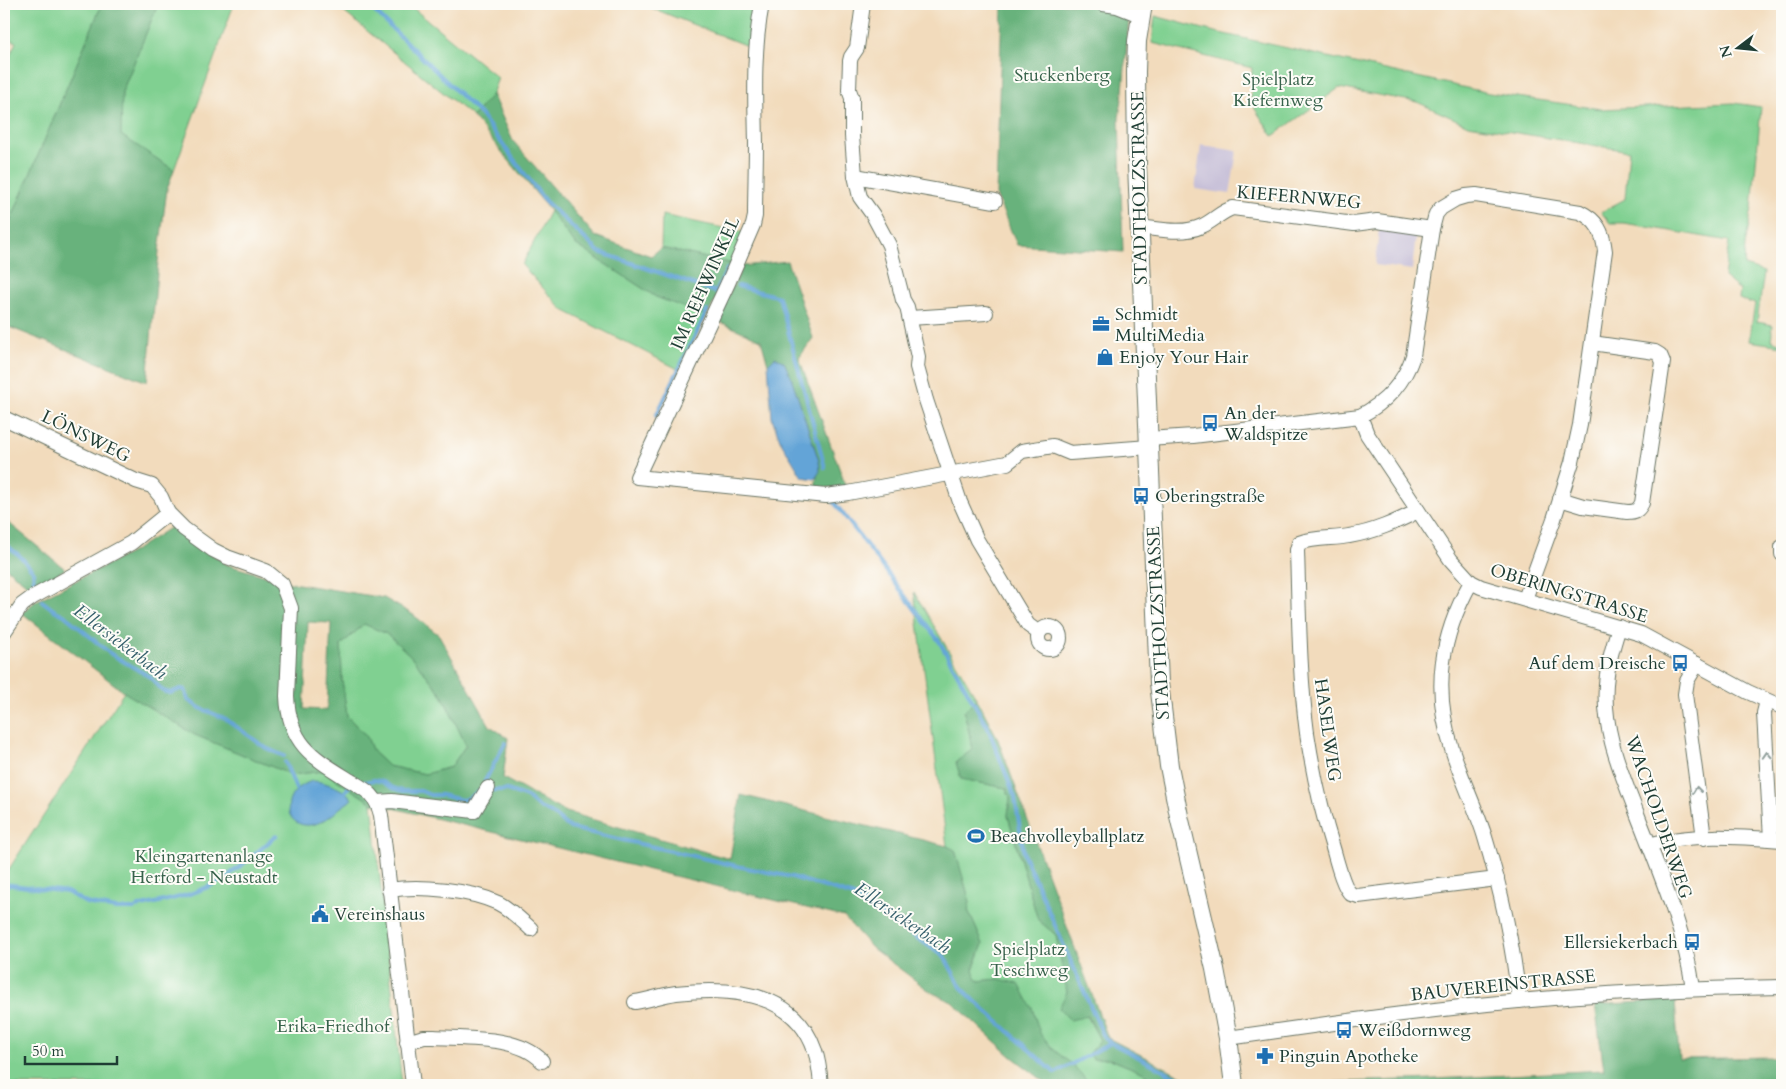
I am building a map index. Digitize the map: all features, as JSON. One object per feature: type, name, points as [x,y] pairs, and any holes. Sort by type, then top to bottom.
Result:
[{"type":"street","name":"IM REHWINKEL","points":[[762,4],[754,65],[755,216],[728,283],[638,477],[826,496],[950,474]]},
{"type":"street","points":[[863,4],[857,48],[850,62],[849,90],[852,98],[855,176],[860,197],[873,215],[889,245],[903,300],[908,307],[918,358],[917,368],[960,502],[977,540],[1028,625],[1039,633]]},
{"type":"street","points":[[1103,4],[1142,9]]},
{"type":"street","name":"STADTHOLZSTRASSE","points":[[1142,9],[1136,72],[1139,227],[1157,650],[1163,726],[1179,816],[1215,969],[1228,1038],[1234,1085]]},
{"type":"street","points":[[855,176],[995,201]]},
{"type":"street","points":[[950,474],[1007,463],[1022,450],[1053,446],[1070,453],[1360,416],[1372,410],[1388,396],[1402,381],[1409,368],[1413,356],[1432,229],[1436,214],[1441,208],[1456,199],[1476,196],[1580,212],[1589,216],[1598,225],[1604,236],[1605,251],[1592,343],[1572,462],[1525,599]]},
{"type":"street","name":"KIEFERNWEG","points":[[1139,227],[1183,231],[1203,226],[1233,208],[1354,224],[1377,221],[1432,229]]},
{"type":"street","points":[[910,318],[986,313]]},
{"type":"street","points":[[1560,500],[1583,506],[1626,512],[1634,512],[1639,509],[1642,503],[1663,362],[1655,352],[1592,343]]},
{"type":"street","name":"OBERINGSTRASSE","points":[[1360,416],[1368,434],[1418,511],[1451,560],[1471,582],[1481,587],[1641,634],[1766,701],[1782,707]]},
{"type":"street","name":"LÖNSWEG","points":[[4,418],[136,481],[152,486],[161,497],[168,513]]},
{"type":"street","name":"HASELWEG","points":[[1418,511],[1372,532],[1306,540],[1299,543],[1296,550],[1301,673],[1307,732],[1323,815],[1335,856],[1346,886],[1351,894],[1358,896],[1497,879]]},
{"type":"street","points":[[4,632],[22,605],[33,597],[132,543],[168,513],[184,529],[213,550],[266,571],[282,584],[291,608],[287,696],[291,726],[303,746],[310,753],[371,793],[378,802],[413,1085]]},
{"type":"street","points":[[1782,547],[1782,554]]},
{"type":"street","points":[[1471,582],[1450,625],[1444,648],[1441,670],[1442,703],[1451,748],[1483,832],[1497,879],[1508,925],[1519,1001]]},
{"type":"street","name":"WACHOLDERWEG","points":[[1619,627],[1606,676],[1611,742],[1689,962],[1692,988]]},
{"type":"street","points":[[1697,664],[1688,681],[1685,694],[1704,838]]},
{"type":"street","points":[[1648,845],[1663,840],[1704,838],[1777,839],[1764,713],[1766,701]]},
{"type":"street","points":[[378,802],[474,811],[488,788]]},
{"type":"street","points":[[390,890],[403,888],[476,894],[499,903],[515,914],[531,929]]},
{"type":"street","name":"BAUVEREINSTRASSE","points":[[1228,1038],[1433,1010],[1519,1001],[1692,988],[1782,986]]},
{"type":"street","points":[[635,1002],[674,993],[720,991],[754,996],[771,1002],[786,1010],[807,1035],[815,1050],[821,1085]]},
{"type":"street","points":[[407,1042],[434,1037],[504,1042],[535,1054],[542,1062]]},
{"type":"shaded area","points":[[1201,145],[1237,151],[1230,194],[1195,189]]},
{"type":"shaded area","points":[[1379,229],[1416,234],[1412,270],[1375,265]]},
{"type":"green space","points":[[4,4],[102,4],[4,236],[4,69],[16,42],[4,37]]},
{"type":"green space","points":[[102,4],[158,4],[122,92],[121,135],[174,170],[167,189],[159,251],[147,382],[4,325],[4,236]]},
{"type":"green space","points":[[158,4],[234,4],[174,170],[120,135],[122,92]]},
{"type":"green space","points":[[334,4],[408,4],[498,78],[492,94],[473,117]]},
{"type":"green space","points":[[642,4],[758,4],[752,48]]},
{"type":"green space","name":"Stuckenberg","points":[[1002,4],[1132,4],[1129,17],[1119,118],[1123,252],[1017,245],[996,195]]},
{"type":"green space","name":"Spielplatz Kiefernweg","points":[[1155,16],[1211,31],[1489,93],[1601,109],[1734,103],[1761,107],[1752,208],[1745,245],[1744,266],[1764,272],[1757,322],[1773,325],[1771,340],[1782,344],[1782,346],[1749,341],[1755,304],[1739,299],[1740,290],[1724,277],[1729,241],[1624,223],[1610,223],[1601,212],[1625,199],[1629,151],[1468,125],[1417,102],[1339,88],[1273,136],[1251,103],[1252,68],[1152,43]]},
{"type":"green space","points":[[492,94],[513,141],[595,236],[651,256],[661,248],[734,264],[707,316],[656,297],[575,244],[544,203],[473,117]]},
{"type":"green space","points":[[550,211],[575,244],[656,297],[707,316],[680,370],[563,310],[522,265]]},
{"type":"green space","points":[[662,215],[747,233],[734,264],[661,248]]},
{"type":"green space","points":[[787,261],[813,338],[799,358],[846,487],[816,488],[819,461],[791,377],[784,362],[775,357],[768,364],[761,340],[716,320],[743,266]]},
{"type":"green space","points":[[4,519],[65,569],[33,590],[4,566]]},
{"type":"green space","points":[[171,527],[228,565],[286,582],[384,598],[412,614],[439,635],[490,726],[508,738],[503,778],[563,811],[730,859],[741,795],[947,846],[955,850],[970,902],[968,910],[983,944],[973,970],[978,981],[999,979],[1019,984],[1032,1008],[1040,1033],[1054,1050],[1073,1065],[1091,1085],[1049,1085],[1011,1056],[952,1002],[931,992],[872,948],[844,917],[372,803],[323,771],[292,775],[195,735],[124,692],[22,613],[36,601],[134,551]],"holes":[[[308,622],[331,623],[327,710],[304,709]],[[364,624],[387,634],[410,655],[441,693],[466,745],[451,767],[425,774],[388,766],[373,752],[367,737],[347,716],[342,680],[341,645]]]},
{"type":"green space","name":"Spielplatz Teschweg","points":[[914,592],[977,699],[964,711],[973,749],[956,762],[961,779],[1006,788],[1010,797],[1008,816],[1038,920],[1056,935],[1067,992],[1087,1016],[1100,1040],[1089,1053],[1093,1058],[1108,1058],[1144,1073],[1164,1085],[1091,1085],[1039,1033],[1032,1008],[999,979],[978,981],[973,971],[983,944],[968,910],[970,902],[955,851],[947,846]]},
{"type":"green space","points":[[364,624],[387,634],[410,655],[441,693],[466,745],[451,767],[425,774],[388,766],[373,752],[367,737],[347,716],[342,680],[341,645]]},
{"type":"green space","points":[[124,692],[195,735],[292,775],[323,771],[372,803],[402,1085],[4,1085],[4,873],[7,872]]},
{"type":"green space","points":[[977,699],[997,737],[1108,1038],[1199,1085],[1164,1085],[1144,1073],[1108,1058],[1093,1059],[1089,1053],[1100,1040],[1088,1016],[1070,1020],[1059,1008],[1067,992],[1056,935],[1038,920],[1008,816],[1010,797],[1006,788],[961,779],[956,762],[973,749],[964,711]]},
{"type":"green space","points":[[1675,1000],[1679,1059],[1769,1057],[1782,1060],[1782,1085],[1248,1085],[1434,1079],[1604,1070],[1595,1005]]},
{"type":"water","points":[[775,357],[784,362],[791,377],[819,461],[820,471],[815,479],[802,477],[780,440],[772,418],[768,364]]},
{"type":"water","points":[[312,781],[334,786],[345,792],[352,799],[324,820],[310,825],[299,823],[292,817],[289,808],[290,798],[298,789]]},
{"type":"waterway","points":[[367,4],[480,114],[545,201],[599,252],[716,292],[727,269]]},
{"type":"waterway","points":[[738,286],[779,297],[825,468]]},
{"type":"waterway","points":[[656,416],[707,311]]},
{"type":"waterway","points":[[834,502],[939,641],[988,728],[1015,797],[1024,855],[1105,1039],[1111,1043]]},
{"type":"waterway","name":"Ellersiekerbach","points":[[4,543],[20,556],[33,571],[34,583]]},
{"type":"waterway","name":"Ellersiekerbach","points":[[42,601],[64,615],[111,654],[150,677],[163,691],[170,693],[181,689],[185,690],[188,700],[200,708],[226,719],[266,748],[284,756]]},
{"type":"waterway","points":[[485,781],[505,743]]},
{"type":"waterway","points":[[285,762],[296,789]]},
{"type":"waterway","name":"Ellersiekerbach","points":[[365,782],[374,780],[402,791],[421,791],[430,795],[441,795],[462,800],[481,790]]},
{"type":"waterway","points":[[345,792],[350,785]]},
{"type":"waterway","name":"Ellersiekerbach","points":[[492,790],[507,790],[527,797],[538,807],[551,813],[570,828],[792,877],[854,896],[944,956],[961,987],[1055,1073],[1111,1043],[1192,1085]]},
{"type":"waterway","points":[[138,907],[182,896],[213,885],[237,869],[277,835]]},
{"type":"waterway","points":[[4,884],[67,892],[86,903],[116,909],[134,909]]},
{"type":"place","name":"Schmidt MultiMedia","points":[[1101,324]]},
{"type":"place","name":"Enjoy Your Hair","points":[[1105,357]]},
{"type":"place","name":"An der Waldspitze","points":[[1210,423]]},
{"type":"place","name":"Oberingstraße","points":[[1141,496]]},
{"type":"place","name":"Auf dem Dreische","points":[[1680,663]]},
{"type":"place","name":"Beachvolleyballplatz","points":[[976,836]]},
{"type":"place","name":"Vereinshaus","points":[[320,914]]},
{"type":"place","name":"Ellersiekerbach","points":[[1692,942]]},
{"type":"place","name":"Weißdornweg","points":[[1344,1030]]},
{"type":"place","name":"Pinguin Apotheke","points":[[1265,1056]]},
{"type":"park label","name":"Kleingartenanlage Herford - Neustadt","points":[[204,866]]},
{"type":"park label","name":"Erika-Friedhof","points":[[333,1026]]}]
